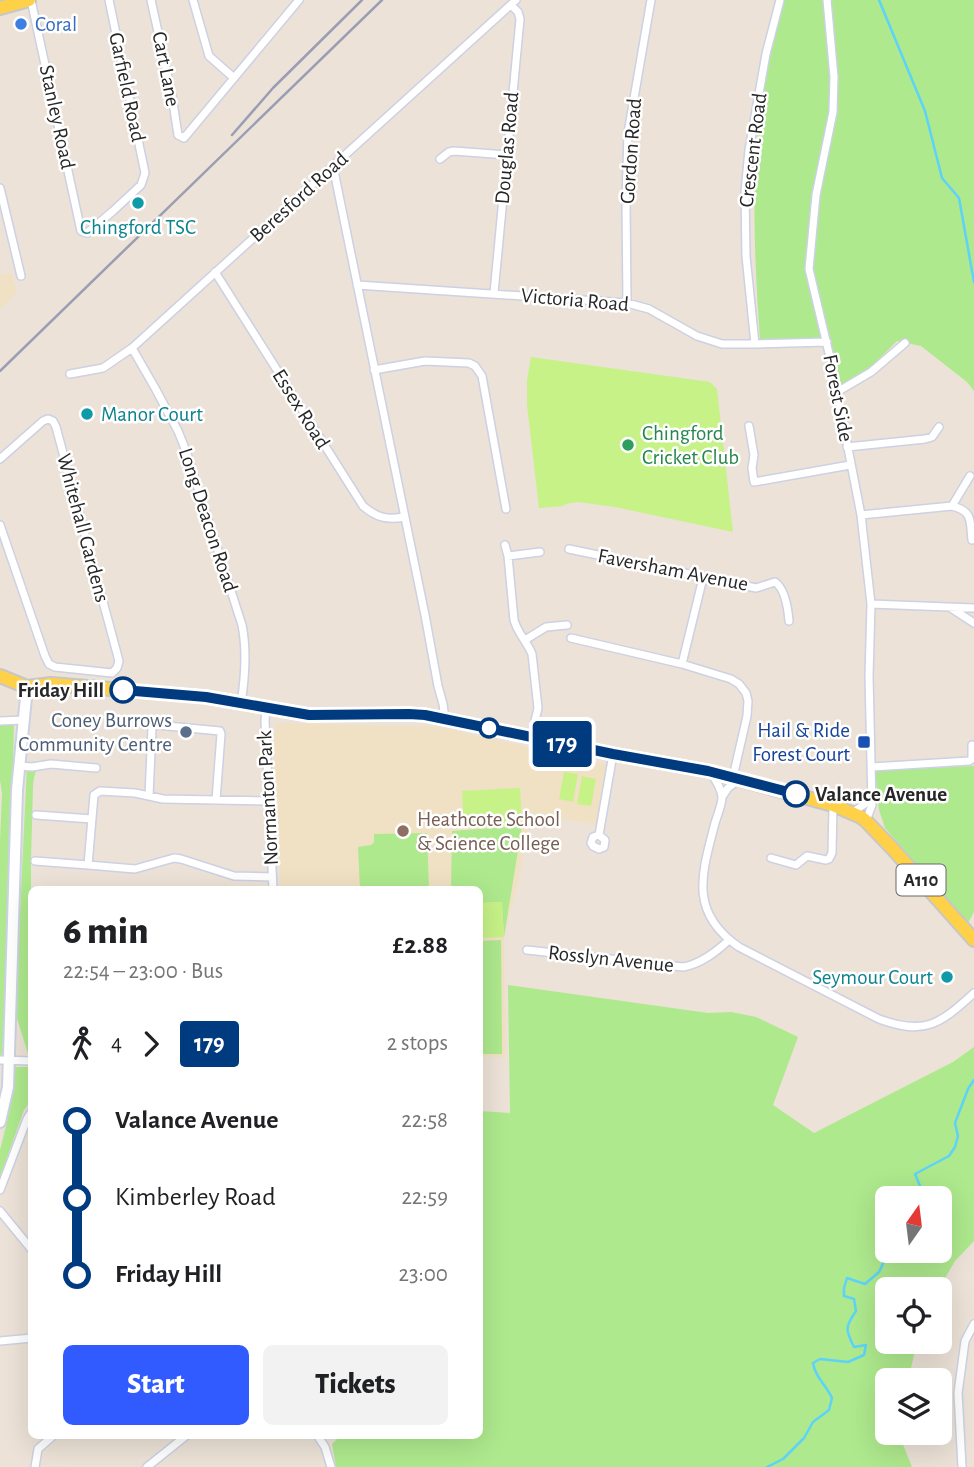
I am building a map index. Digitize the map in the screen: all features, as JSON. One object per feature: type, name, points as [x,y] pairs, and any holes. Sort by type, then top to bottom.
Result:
[{"type":"main road","points":[[0,8],[30,0]]},
{"type":"main road","name":"A110","points":[[0,676],[27,687],[51,684],[206,697],[311,716],[409,714],[445,719],[708,771],[818,799],[866,821],[974,940]]},
{"type":"main road","points":[[0,1122],[8,1087],[5,1060],[20,766],[27,687]]},
{"type":"street","name":"Stanley Road","points":[[30,0],[81,231],[87,233],[95,227],[141,185],[145,173]]},
{"type":"street","name":"Garfield Road","points":[[109,0],[145,173]]},
{"type":"street","name":"Cart Lane","points":[[151,0],[179,137],[184,138],[234,78]]},
{"type":"street","points":[[194,0],[209,56],[234,78],[299,0]]},
{"type":"street","name":"Gordon Road","points":[[627,303],[628,133],[651,0]]},
{"type":"street","name":"Crescent Road","points":[[755,344],[746,256],[745,192],[749,150],[766,54],[779,0]]},
{"type":"street","name":"Forest Side","points":[[827,0],[834,76],[833,113],[817,195],[809,269],[827,342],[861,515],[871,604],[869,676],[872,805],[866,821]]},
{"type":"street","name":"Douglas Road","points":[[494,293],[520,19],[514,2]]},
{"type":"street","name":"Beresford Road","points":[[70,374],[103,368],[132,348],[514,2]]},
{"type":"street","points":[[440,159],[454,151],[507,155]]},
{"type":"street","points":[[331,168],[334,172],[445,719]]},
{"type":"street","points":[[0,188],[20,276]]},
{"type":"street","name":"Essex Road","points":[[215,272],[363,506],[381,518],[405,517]]},
{"type":"street","name":"Victoria Road","points":[[357,285],[627,303],[656,312],[691,333],[722,344],[827,342]]},
{"type":"street","points":[[837,392],[871,372],[905,343]]},
{"type":"street","name":"Long Deacon Road","points":[[132,348],[178,431],[186,451],[242,625],[245,644],[241,703]]},
{"type":"street","points":[[374,370],[425,361],[469,363],[475,366],[482,376],[506,509]]},
{"type":"street","name":"Whitehall Gardens","points":[[0,459],[43,421],[53,421],[119,661],[112,673],[55,667],[49,664],[0,526]]},
{"type":"street","points":[[749,426],[754,455],[754,482],[850,465]]},
{"type":"street","points":[[847,447],[925,439],[932,437],[939,427]]},
{"type":"street","points":[[952,506],[970,476]]},
{"type":"street","points":[[861,515],[952,506],[961,508],[970,517],[972,540]]},
{"type":"street","points":[[505,545],[514,620],[531,654],[538,708],[531,738]]},
{"type":"street","name":"Faversham Avenue","points":[[569,549],[756,588],[775,582],[781,586],[789,621]]},
{"type":"street","points":[[508,556],[540,552]]},
{"type":"street","points":[[682,664],[703,578]]},
{"type":"street","points":[[871,604],[974,608]]},
{"type":"street","points":[[950,607],[974,623]]},
{"type":"street","points":[[525,640],[546,627],[567,625]]},
{"type":"street","points":[[571,638],[682,664],[731,679],[746,693],[747,716],[737,778],[722,797],[702,875],[702,890],[711,918],[729,940],[892,1024],[914,1027],[937,1022],[949,1016],[974,993]]},
{"type":"street","points":[[82,686],[84,671]]},
{"type":"street","name":"Normanton Park","points":[[266,708],[273,886]]},
{"type":"street","points":[[0,721],[24,720]]},
{"type":"street","points":[[149,796],[152,728],[158,725],[220,731],[216,800]]},
{"type":"street","points":[[872,766],[969,761],[972,759],[972,745]]},
{"type":"street","points":[[599,835],[613,754]]},
{"type":"street","points":[[20,766],[51,764],[96,768]]},
{"type":"street","points":[[708,771],[717,781],[722,797]]},
{"type":"street","points":[[88,865],[94,795],[100,790],[163,799],[269,801]]},
{"type":"street","points":[[852,813],[872,799]]},
{"type":"street","points":[[771,858],[796,865],[807,856],[829,859],[832,853],[833,805]]},
{"type":"street","points":[[36,815],[92,819]]},
{"type":"street","points":[[35,861],[135,869],[174,858],[234,876],[272,877]]},
{"type":"street","name":"Rosslyn Avenue","points":[[527,950],[683,967],[718,951],[729,940]]},
{"type":"street","points":[[5,1060],[28,1061]]},
{"type":"street","points":[[0,1190],[28,1121]]},
{"type":"street","points":[[0,1211],[28,1246]]},
{"type":"street","points":[[24,1241],[28,1238]]},
{"type":"street","points":[[962,1467],[958,1393],[965,1341],[974,1324]]},
{"type":"street","points":[[0,1341],[28,1338]]},
{"type":"street","points":[[34,1467],[38,1449],[49,1439]]},
{"type":"street","points":[[147,1467],[182,1439]]},
{"type":"street","points":[[320,1439],[331,1467]]},
{"type":"shaded area","points":[[11,273],[17,292],[0,310],[0,275]]},
{"type":"shaded area","name":"Heathcote School & Science College","points":[[277,723],[438,727],[612,766],[600,825],[532,814],[504,937],[506,1057],[483,1057],[483,886],[281,886],[273,738]]},
{"type":"green space","points":[[784,0],[974,0],[974,391],[967,382],[921,346],[897,341],[865,373],[837,389],[830,338],[760,339],[755,175],[763,90]]},
{"type":"green space","name":"Chingford Cricket Club","points":[[531,357],[710,382],[717,389],[733,532],[615,507],[578,502],[539,508],[527,405]]},
{"type":"green space","points":[[0,723],[14,725],[6,1051],[1,1055],[2,793]]},
{"type":"green space","points":[[27,765],[38,766],[33,786],[31,886],[28,886],[28,1054],[17,1018]]},
{"type":"green space","points":[[974,766],[974,912],[968,923],[885,828],[879,810],[875,770]]},
{"type":"green space","points":[[564,772],[578,774],[573,802],[559,799]]},
{"type":"green space","points":[[582,776],[596,779],[591,806],[577,804]]},
{"type":"green space","points":[[520,788],[522,826],[464,828],[462,791]]},
{"type":"green space","points":[[522,826],[504,937],[502,902],[483,903],[483,886],[451,886],[452,831]]},
{"type":"green space","points":[[427,833],[429,886],[360,886],[358,847],[371,845],[374,842],[374,834]]},
{"type":"green space","points":[[502,902],[504,937],[483,938],[483,903]]},
{"type":"green space","points":[[501,940],[502,1054],[483,1054],[483,941]]},
{"type":"green space","points":[[508,985],[708,1013],[731,1012],[756,1017],[798,1037],[773,1105],[814,1133],[953,1062],[974,1047],[974,1241],[955,1261],[946,1277],[875,1277],[875,1354],[914,1354],[911,1368],[875,1368],[875,1445],[903,1445],[912,1467],[336,1467],[332,1444],[337,1439],[483,1439],[483,1111],[510,1113]]},
{"type":"green space","points":[[15,1067],[28,1067],[28,1105],[0,1177],[0,1150],[8,1118]]},
{"type":"waterway","points":[[879,0],[925,111],[942,178],[959,198],[974,282]]},
{"type":"waterway","points":[[920,1186],[915,1174],[949,1156],[955,1147],[958,1136],[955,1123],[974,1080]]},
{"type":"waterway","points":[[767,1467],[783,1459],[804,1438],[813,1422],[829,1410],[832,1398],[816,1373],[813,1363],[820,1359],[848,1362],[864,1355],[866,1345],[854,1347],[849,1336],[848,1325],[856,1311],[854,1299],[844,1296],[844,1288],[847,1278],[865,1284],[879,1272],[883,1264]]},
{"type":"railway","points":[[232,135],[273,88],[362,0]]},
{"type":"railway","points":[[0,371],[382,0]]},
{"type":"bus line","name":"179","points":[[123,690],[206,697],[309,715],[425,715],[708,771],[796,794]]},
{"type":"place","name":"Coral","points":[[21,24]]},
{"type":"place","name":"Chingford TSC","points":[[138,203]]},
{"type":"place","name":"Manor Court","points":[[87,414]]},
{"type":"place","name":"Chingford Cricket Club","points":[[628,445]]},
{"type":"place","name":"Friday Hill","points":[[123,690]]},
{"type":"place","name":"Coney Burrows Community Centre","points":[[186,732]]},
{"type":"place","name":"Hail & Ride Forest Court","points":[[864,742]]},
{"type":"place","name":"Valance Avenue","points":[[796,794]]},
{"type":"place","name":"Heathcote School & Science College","points":[[403,831]]},
{"type":"place","name":"Seymour Court","points":[[947,977]]}]
